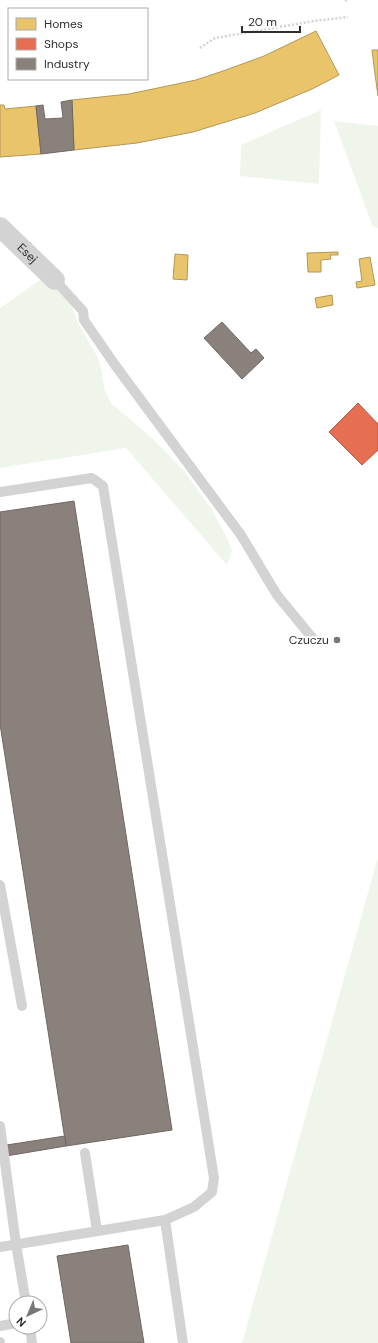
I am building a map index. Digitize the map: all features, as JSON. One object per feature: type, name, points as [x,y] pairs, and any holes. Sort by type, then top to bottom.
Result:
[{"type":"street","name":"Esej","points":[[0,227],[55,280]]},
{"type":"lane","points":[[55,280],[83,311],[84,320],[115,365],[240,535],[277,595],[314,640]]},
{"type":"lane","points":[[0,492],[92,478],[103,486],[214,1178],[212,1192],[194,1207],[165,1220],[0,1247]]},
{"type":"lane","points":[[0,886],[22,1006]]},
{"type":"lane","points":[[0,1126],[25,1295]]},
{"type":"lane","points":[[85,1153],[97,1231]]},
{"type":"lane","points":[[165,1220],[183,1343]]},
{"type":"path","points":[[200,48],[215,38],[314,21],[348,18]]},
{"type":"shaded area","points":[[321,110],[319,184],[240,176],[241,145]]},
{"type":"shaded area","points":[[334,121],[378,126],[378,228],[373,227]]},
{"type":"shaded area","points":[[46,276],[71,305],[79,325],[97,356],[101,368],[104,388],[111,403],[153,439],[184,471],[212,510],[227,538],[232,551],[227,565],[126,448],[0,468],[0,308]]},
{"type":"shaded area","points":[[378,857],[378,1343],[242,1343]]},
{"type":"building: Homes","points":[[316,31],[339,75],[312,89],[255,113],[193,132],[137,143],[74,150],[72,100],[129,94],[196,80],[264,56]]},
{"type":"building: Homes","points":[[372,50],[378,50],[378,96],[375,74]]},
{"type":"building: Homes","points":[[0,105],[4,105],[5,109],[36,106],[41,154],[0,157]]},
{"type":"building: Homes","points":[[338,252],[338,255],[330,255],[331,259],[321,260],[321,272],[308,272],[307,253]]},
{"type":"building: Homes","points":[[175,254],[188,255],[187,280],[173,279]]},
{"type":"building: Homes","points":[[370,257],[375,285],[357,288],[356,282],[362,281],[359,259]]},
{"type":"building: Homes","points":[[332,295],[333,305],[317,308],[315,298]]},
{"type":"building: Shops","points":[[358,403],[378,424],[378,450],[362,465],[329,432]]},
{"type":"building: Industry","points":[[72,100],[74,150],[41,154],[36,106],[43,105],[45,119],[63,118],[61,102]]},
{"type":"building: Industry","points":[[222,322],[251,353],[256,349],[264,358],[242,379],[204,338]]},
{"type":"building: Industry","points":[[74,501],[172,1130],[66,1146],[0,724],[0,512]]},
{"type":"building: Industry","points":[[65,1136],[66,1146],[0,1157],[0,1146]]},
{"type":"building: Industry","points":[[128,1245],[144,1343],[71,1343],[57,1256]]},
{"type":"place","name":"Czuczu","points":[[337,640]]}]
